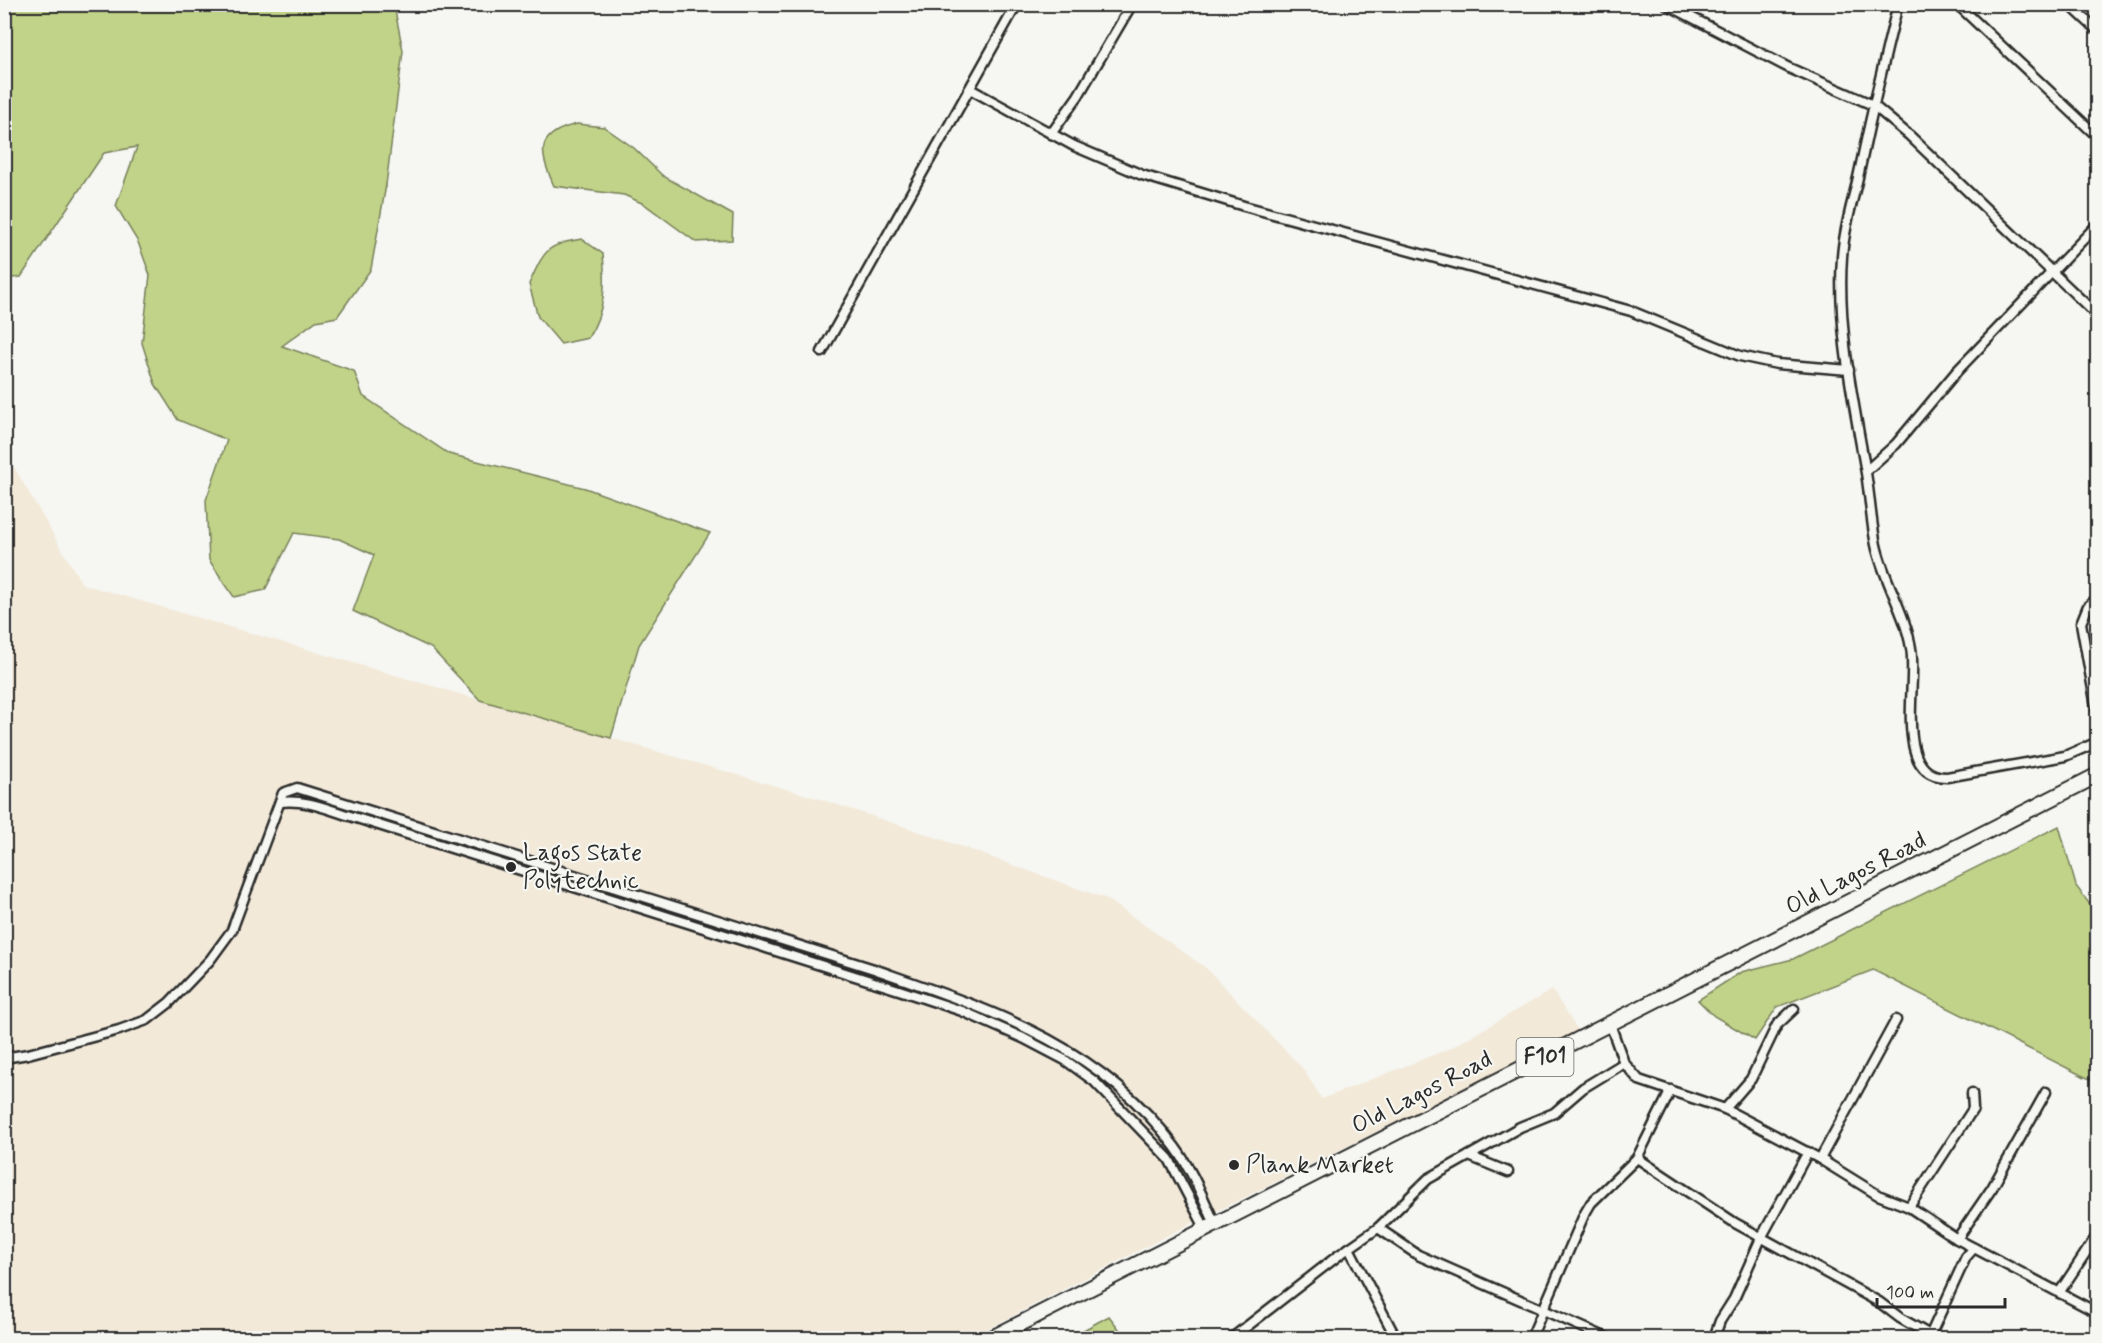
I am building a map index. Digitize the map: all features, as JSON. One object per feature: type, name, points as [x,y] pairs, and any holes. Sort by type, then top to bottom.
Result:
[{"type":"main road","name":"Old Lagos Road","points":[[992,1338],[2097,775]]},
{"type":"street","points":[[822,352],[1017,4]]},
{"type":"street","points":[[1052,134],[1078,96],[1132,4]]},
{"type":"street","points":[[1666,4],[1789,68],[1873,105],[1910,136],[2097,316]]},
{"type":"street","points":[[1898,4],[1846,218],[1842,256],[1842,301],[1855,425],[1866,471],[1880,562],[1901,611],[1912,649],[1912,738],[1917,758],[1925,771],[1936,777],[1964,775],[2065,756],[2097,742]]},
{"type":"street","points":[[1958,4],[2097,137]]},
{"type":"street","points":[[2069,4],[2097,31]]},
{"type":"street","points":[[970,89],[1052,134],[1142,175],[1244,206],[1631,311],[1740,356],[1777,364],[1849,370]]},
{"type":"street","points":[[1866,471],[1896,444],[1957,371],[2052,274],[2097,224]]},
{"type":"street","points":[[2097,598],[2088,606],[2081,623],[2097,717]]},
{"type":"street","points":[[4,1058],[119,1030],[147,1020],[170,1003],[210,960],[232,930],[283,793],[297,788],[874,969],[965,1001],[1028,1028],[1070,1050],[1101,1071],[1176,1147],[1210,1226]]},
{"type":"street","points":[[280,802],[294,800],[347,815],[899,990],[962,1011],[1023,1038],[1065,1060],[1094,1081],[1130,1116],[1169,1159],[1210,1226]]},
{"type":"street","points":[[1725,1109],[1751,1079],[1777,1025],[1794,1008]]},
{"type":"street","points":[[1820,1159],[1896,1020]]},
{"type":"street","points":[[1610,1024],[1624,1063],[1639,1080],[1725,1109],[1808,1152],[1878,1195],[1909,1207],[1957,1239],[2097,1313]]},
{"type":"street","points":[[1232,1338],[1378,1228],[1428,1179],[1520,1127],[1554,1113],[1583,1088],[1624,1063]]},
{"type":"street","points":[[1531,1338],[1591,1203],[1637,1158],[1671,1090]]},
{"type":"street","points":[[1957,1239],[1998,1179],[2046,1092]]},
{"type":"street","points":[[1909,1207],[1974,1109],[1972,1093]]},
{"type":"street","points":[[1714,1338],[1720,1321],[1734,1299],[1761,1238],[1808,1152]]},
{"type":"street","points":[[1468,1156],[1508,1172]]},
{"type":"street","points":[[1637,1158],[1761,1238],[1879,1302],[1931,1337],[1966,1257],[1974,1248]]},
{"type":"street","points":[[1378,1228],[1418,1255],[1505,1296],[1607,1338]]},
{"type":"street","points":[[2059,1293],[2097,1234]]},
{"type":"street","points":[[1349,1248],[1396,1338]]},
{"type":"shaded area","name":"Lagos State Polytechnic","points":[[4,450],[82,584],[820,799],[929,835],[1107,899],[1206,968],[1303,1069],[1322,1099],[1451,1048],[1552,990],[1579,1032],[1176,1231],[970,1338],[5,1338]]},
{"type":"green space","points":[[4,5],[394,5],[403,51],[386,185],[371,269],[337,317],[316,321],[282,346],[354,371],[363,396],[449,454],[585,488],[710,533],[639,645],[611,738],[480,700],[431,648],[353,611],[374,555],[339,539],[294,533],[265,590],[234,597],[209,560],[206,500],[227,440],[178,420],[155,384],[142,343],[150,275],[138,242],[116,206],[137,147],[104,153],[21,277],[5,279]]},
{"type":"green space","points":[[577,124],[604,127],[634,148],[663,176],[733,215],[732,240],[696,242],[644,204],[624,195],[554,186],[545,163],[544,146],[547,139],[554,133]]},
{"type":"green space","points":[[582,239],[603,254],[604,288],[601,308],[588,338],[561,344],[538,317],[529,284],[547,251],[560,244]]},
{"type":"green space","points":[[2059,826],[2076,886],[2097,914],[2097,1081],[1873,970],[1777,1007],[1755,1040],[1714,1016],[1698,1000],[1741,972],[1793,959]]},
{"type":"green space","points":[[1109,1316],[1126,1338],[1069,1338]]},
{"type":"place","name":"Lagos State Polytechnic","points":[[511,867]]},
{"type":"place","name":"Plank Market","points":[[1234,1165]]}]
